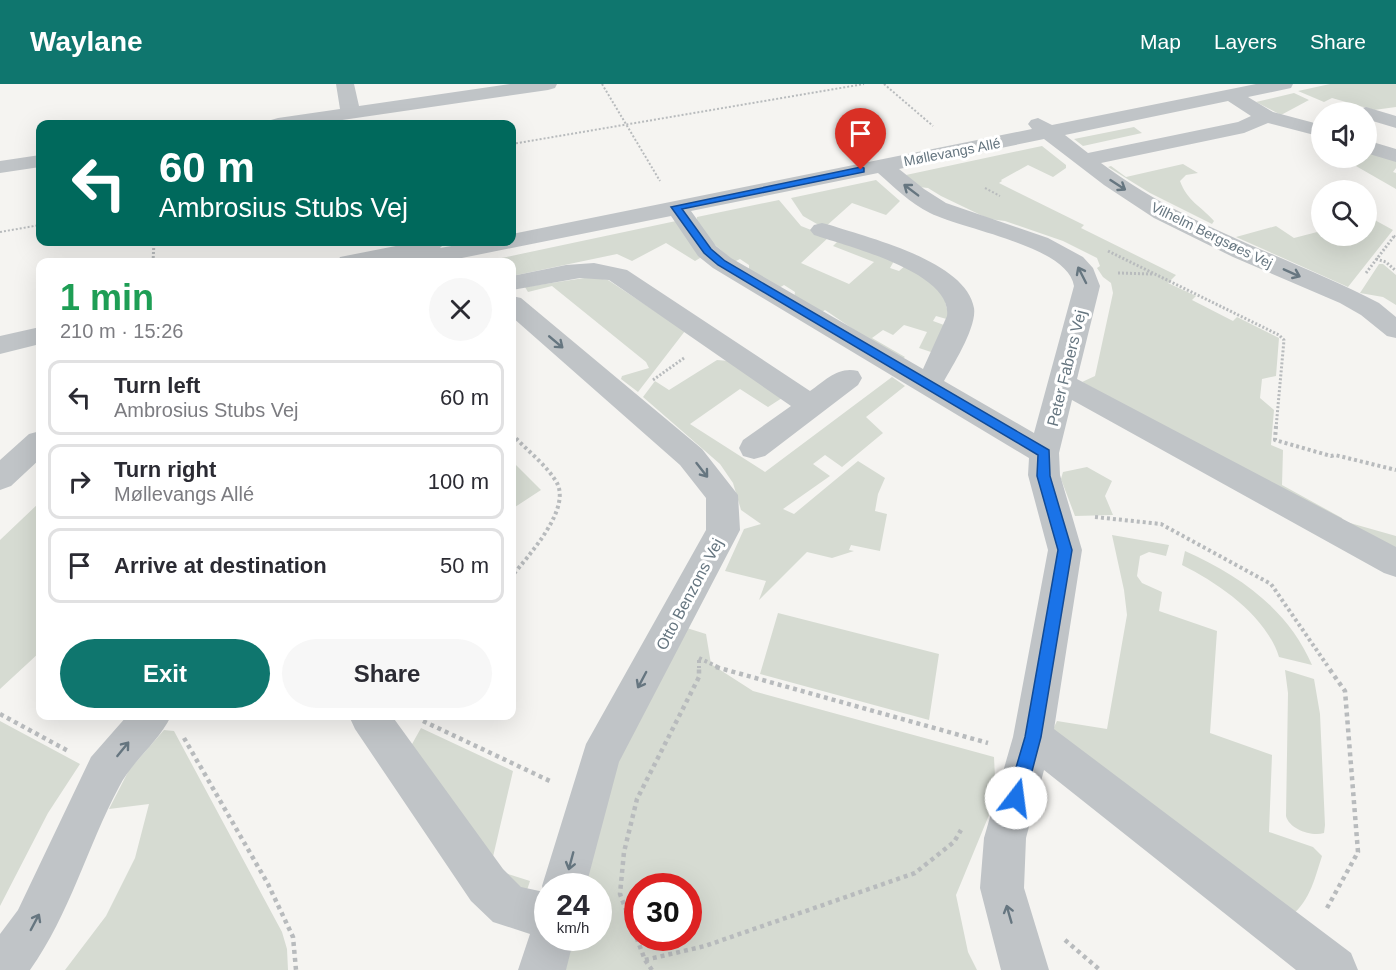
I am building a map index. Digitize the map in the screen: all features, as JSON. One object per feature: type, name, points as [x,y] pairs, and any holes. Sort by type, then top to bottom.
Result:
[{"type":"street","points":[[345,84],[351,114]]},
{"type":"street","points":[[307,120],[548,84]]},
{"type":"street","name":"Møllevangs Allé","points":[[516,229],[883,166],[1044,128],[1235,89],[1284,84]]},
{"type":"street","points":[[1235,89],[1266,116],[1311,128]]},
{"type":"street","points":[[1083,160],[1244,127],[1266,116]]},
{"type":"street","points":[[1377,116],[1396,122]]},
{"type":"street","name":"Møllevangs Allé","points":[[453,258],[486,255],[673,203],[952,141],[1044,128]]},
{"type":"street","name":"Vilhelm Bergsøes Vej","points":[[1044,128],[1122,188],[1168,215],[1349,298],[1370,309],[1396,330]]},
{"type":"street","points":[[1377,150],[1396,156]]},
{"type":"street","points":[[0,167],[36,161]]},
{"type":"street","name":"Peter Fabers Vej","points":[[883,166],[910,190],[937,208],[971,222],[1050,247],[1064,254],[1084,273],[1087,286],[1044,453],[1044,476],[1065,550],[1030,748],[1005,838],[1002,888],[1025,970]]},
{"type":"street","points":[[673,203],[708,251],[722,263],[1044,453]]},
{"type":"street","points":[[822,230],[931,272],[952,289],[961,309],[959,321],[928,385]]},
{"type":"street","points":[[370,258],[431,246]]},
{"type":"street","points":[[516,282],[592,269],[607,270],[618,275],[810,405]]},
{"type":"street","name":"Otto Benzons Vej","points":[[516,307],[691,457],[722,495],[723,530],[600,758],[568,873]]},
{"type":"street","points":[[0,332],[36,325]]},
{"type":"street","points":[[0,345],[36,337]]},
{"type":"street","points":[[754,448],[848,378]]},
{"type":"street","points":[[1063,383],[1396,563]]},
{"type":"street","points":[[0,478],[36,446]]},
{"type":"street","points":[[372,720],[488,885],[509,906],[534,912]]},
{"type":"street","points":[[2,970],[34,926],[105,771],[165,723]]},
{"type":"street","points":[[1030,748],[1320,959]]},
{"type":"street","points":[[542,970],[547,951]]},
{"type":"path","points":[[602,84],[673,203]]},
{"type":"path","points":[[516,143],[864,84]]},
{"type":"path","points":[[884,84],[952,141]]},
{"type":"path","points":[[985,188],[1002,197]]},
{"type":"path","points":[[0,232],[36,226]]},
{"type":"path","points":[[1396,234],[1376,259],[1386,262],[1396,271]]},
{"type":"path","points":[[1103,248],[1279,334],[1284,340],[1275,440],[1331,456],[1335,454],[1396,470]]},
{"type":"path","points":[[631,405],[656,377],[712,340]]},
{"type":"path","points":[[516,438],[559,486],[561,499],[547,529],[516,571]]},
{"type":"path","points":[[1055,513],[1161,524],[1271,584],[1346,692],[1358,852],[1320,959]]},
{"type":"path","points":[[652,970],[645,960],[620,894],[624,852],[638,799],[699,676],[699,658],[693,642],[670,629]]},
{"type":"path","points":[[699,658],[718,668],[752,678],[986,742],[1030,748]]},
{"type":"path","points":[[0,714],[105,771]]},
{"type":"path","points":[[165,723],[268,884],[293,938],[296,970]]},
{"type":"path","points":[[440,728],[588,800]]},
{"type":"path","points":[[986,742],[986,754]]},
{"type":"path","points":[[645,960],[705,946],[915,873],[954,842],[964,824]]},
{"type":"shaded area","points":[[1330,84],[1396,84],[1396,107],[1377,110],[1377,102],[1346,102],[1332,98],[1324,102],[1298,91]]},
{"type":"shaded area","points":[[1294,93],[1309,100],[1281,115],[1256,102]]},
{"type":"shaded area","points":[[1134,127],[1142,133],[1083,146],[1074,139]]},
{"type":"shaded area","points":[[1042,146],[1066,165],[1066,168],[1053,177],[1028,165],[999,183],[1084,225],[1081,228],[1176,275],[1168,283],[1196,296],[1192,300],[1233,321],[1237,317],[1279,338],[1276,376],[1262,379],[1260,398],[1274,410],[1271,445],[1283,450],[1282,485],[1342,518],[1343,521],[1396,536],[1396,558],[1082,382],[1095,376],[1113,293],[1111,283],[1097,268],[1100,266],[1097,258],[1063,241],[1005,221],[989,219],[928,188],[919,187],[906,175]]},
{"type":"shaded area","points":[[1377,154],[1396,161],[1396,168],[1393,172],[1396,173],[1396,189],[1359,168],[1377,168]]},
{"type":"shaded area","points":[[1183,164],[1198,173],[1186,175],[1180,181],[1183,188],[1214,221],[1212,224],[1150,193],[1108,167],[1111,166],[1126,177]]},
{"type":"shaded area","points":[[876,180],[900,201],[886,215],[852,203],[824,228],[803,216],[791,198]]},
{"type":"shaded area","points":[[779,200],[801,226],[829,237],[801,263],[849,284],[874,262],[833,246],[839,240],[894,261],[890,268],[899,271],[906,265],[942,290],[950,320],[936,316],[933,321],[944,325],[934,353],[919,348],[927,332],[904,325],[893,335],[883,330],[872,338],[905,357],[900,361],[825,310],[820,313],[794,298],[795,292],[784,285],[779,288],[749,271],[749,265],[740,259],[734,262],[711,241],[696,221],[697,217]]},
{"type":"shaded area","points":[[676,221],[705,255],[695,261],[666,243],[632,261],[617,254],[516,275],[516,258],[502,258]]},
{"type":"shaded area","points":[[1377,221],[1393,230],[1348,287],[1236,237],[1276,226],[1294,238],[1311,234],[1311,246],[1377,246]]},
{"type":"shaded area","points":[[1379,264],[1383,264],[1396,275],[1396,305],[1383,297],[1360,293]]},
{"type":"shaded area","points":[[591,277],[608,280],[685,331],[638,392],[621,379],[622,376],[649,368],[646,362],[552,286],[528,292],[525,287]]},
{"type":"shaded area","points":[[717,360],[729,361],[782,398],[768,407],[740,389],[690,424],[765,472],[892,377],[905,386],[866,417],[883,433],[842,467],[825,455],[813,464],[830,476],[783,509],[794,514],[858,461],[885,478],[878,494],[875,511],[887,514],[880,551],[851,545],[849,550],[854,551],[832,558],[807,552],[759,600],[766,581],[725,571],[744,529],[761,524],[741,510],[733,483],[720,464],[643,397],[655,381],[669,390]]},
{"type":"shaded area","points":[[516,465],[541,490],[516,506]]},
{"type":"shaded area","points":[[1087,467],[1112,481],[1105,496],[1113,515],[1075,516],[1061,479],[1063,472]]},
{"type":"shaded area","points":[[36,506],[36,656],[0,689],[0,540]]},
{"type":"shaded area","points":[[1112,535],[1169,545],[1166,556],[1149,552],[1140,556],[1137,576],[1142,583],[1162,592],[1159,611],[1217,631],[1210,733],[1272,755],[1269,832],[1313,847],[1322,856],[1306,899],[1287,919],[1051,733],[1057,721],[1107,729],[1127,615]]},
{"type":"shaded area","points":[[1185,551],[1224,571],[1260,596],[1290,627],[1312,665],[1279,657],[1273,642],[1253,615],[1226,592],[1182,565]]},
{"type":"shaded area","points":[[778,613],[939,654],[929,720],[760,674]]},
{"type":"shaded area","points":[[677,625],[706,634],[711,664],[753,691],[994,757],[996,798],[956,895],[968,952],[977,970],[561,970],[565,951],[612,951],[612,873],[580,873],[615,757]]},
{"type":"shaded area","points":[[1285,670],[1314,679],[1320,714],[1324,833],[1313,834],[1302,831],[1292,825],[1286,816],[1288,693]]},
{"type":"shaded area","points":[[0,721],[80,764],[48,813],[0,906]]},
{"type":"shaded area","points":[[421,728],[513,771],[492,861],[499,871],[530,881],[526,893],[506,890],[407,753]]},
{"type":"shaded area","points":[[164,730],[174,731],[282,932],[287,949],[288,970],[65,970],[106,916],[135,858],[149,804],[109,809],[129,770]]},
{"type":"route","points":[[861,170],[676,207],[708,251],[722,263],[1044,453],[1044,476],[1065,550],[1060,590],[1033,737],[1016,798]]}]
